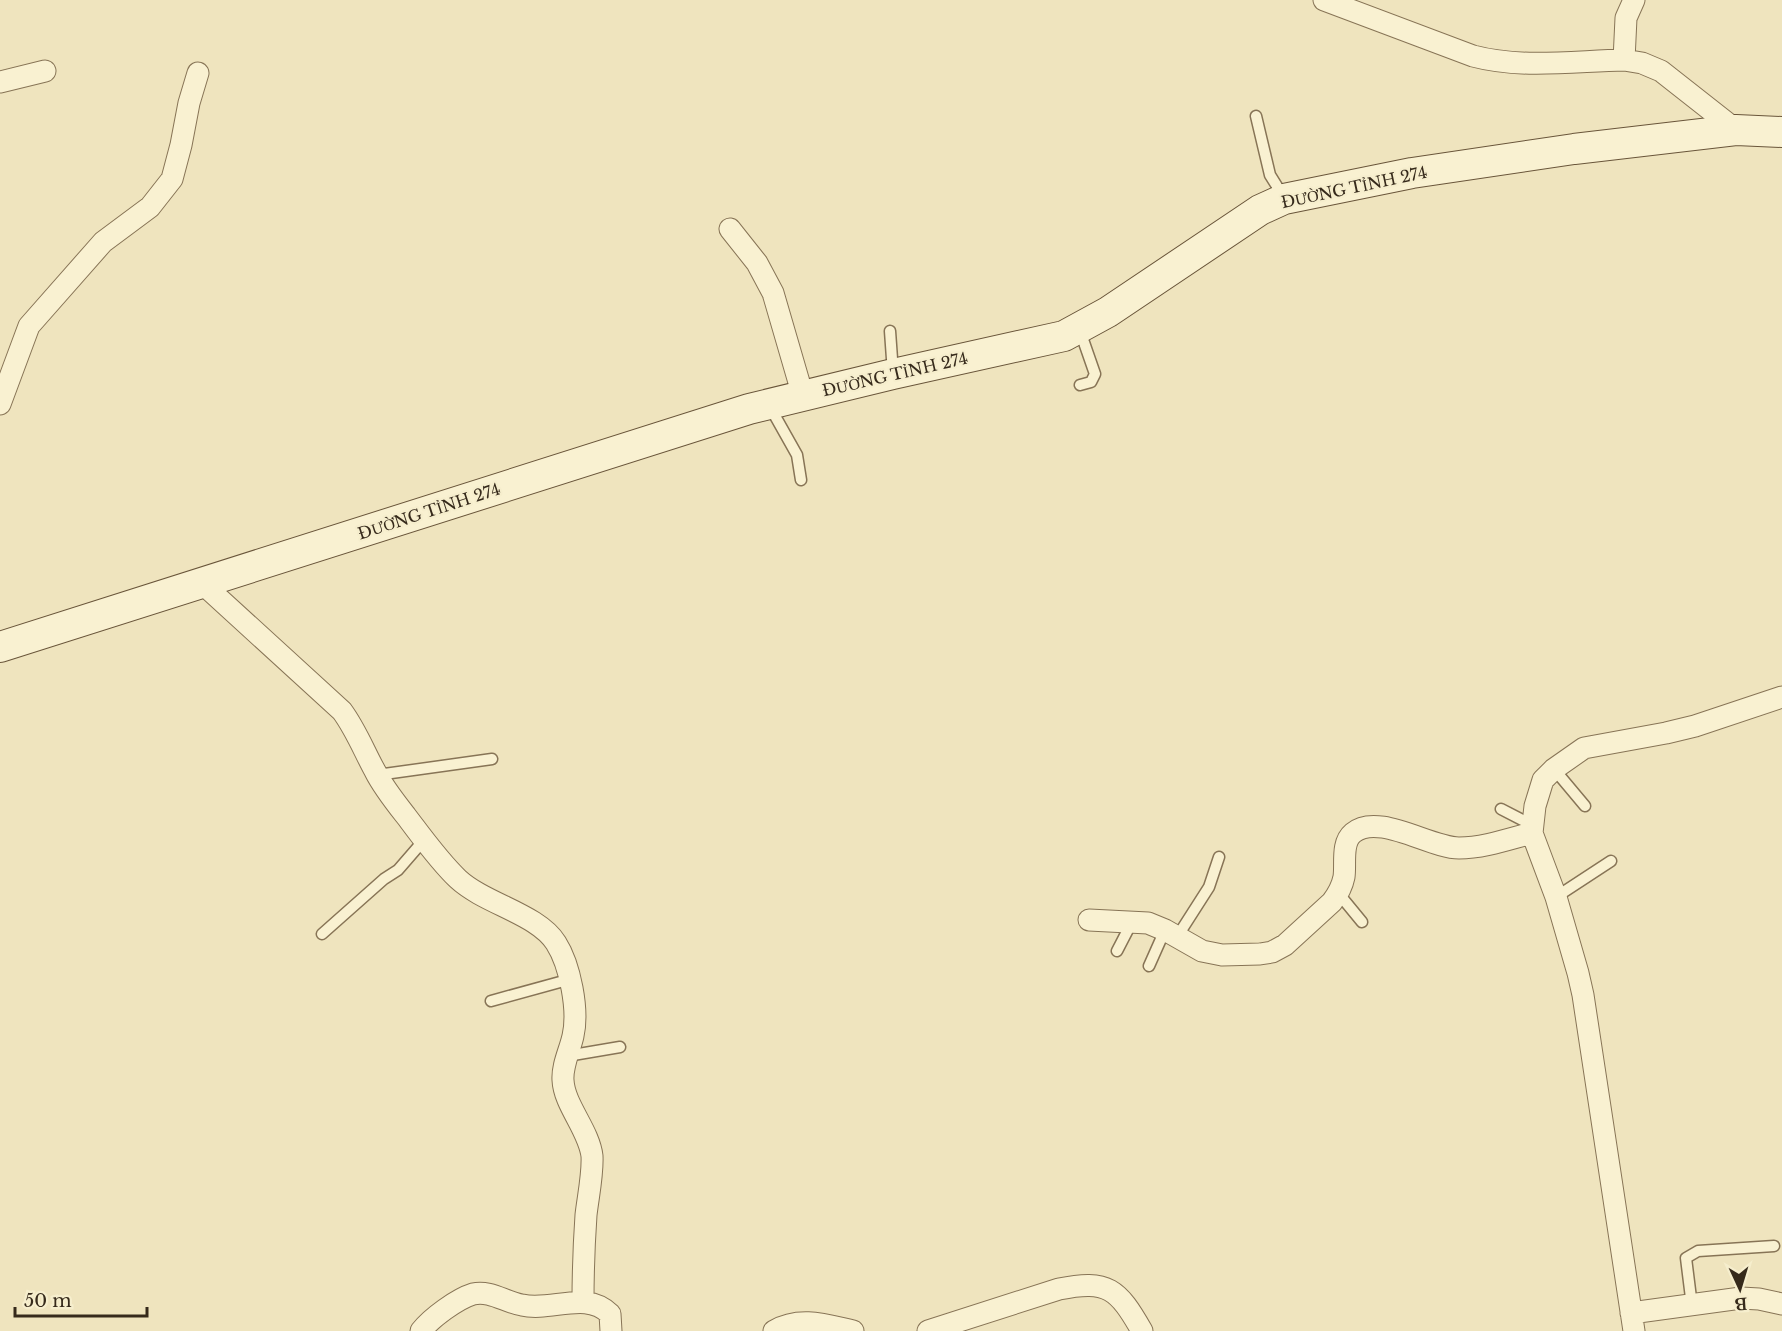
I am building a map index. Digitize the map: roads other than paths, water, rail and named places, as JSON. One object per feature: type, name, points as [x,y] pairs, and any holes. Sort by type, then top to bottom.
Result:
[{"type":"main road","name":"ĐƯỜNG TỈNH 274","points":[[0,647],[768,404],[1064,336],[1108,312],[1260,210],[1284,199],[1412,173],[1574,149],[1736,130],[1782,132]]},
{"type":"street","points":[[1324,0],[1494,62],[1624,60],[1642,63],[1661,71],[1736,130]]},
{"type":"street","points":[[1624,60],[1626,6]]},
{"type":"street","points":[[0,82],[45,70]]},
{"type":"street","points":[[0,404],[29,326],[103,242],[150,207],[172,179],[198,73]]},
{"type":"street","points":[[730,229],[757,263],[773,293],[803,396]]},
{"type":"street","points":[[203,584],[342,711],[354,727],[377,775],[424,840],[457,878],[470,889],[538,926],[555,941],[564,958],[571,979],[575,1023],[563,1079],[590,1143],[592,1158],[584,1240],[583,1302]]},
{"type":"street","points":[[1782,697],[1695,726],[1584,748],[1554,769],[1543,780],[1535,806],[1532,829],[1556,897],[1583,995],[1632,1322],[1692,1306],[1741,1298],[1782,1304]]},
{"type":"street","points":[[1089,920],[1148,923],[1202,951],[1222,954],[1272,952],[1285,945],[1339,894],[1344,876],[1346,845],[1352,834],[1363,828],[1378,826],[1393,829],[1441,846],[1459,848],[1476,846],[1532,829]]},
{"type":"street","points":[[928,1331],[1079,1285],[1100,1286],[1116,1293],[1142,1331]]},
{"type":"street","points":[[421,1331],[463,1298],[475,1293],[489,1294],[521,1305],[583,1302],[603,1308],[610,1314],[611,1331]]},
{"type":"street","points":[[774,1331],[795,1323],[812,1322],[853,1331]]},
{"type":"lane","points":[[1256,116],[1270,175],[1284,199]]},
{"type":"lane","points":[[1079,328],[1095,374],[1091,382],[1080,385]]},
{"type":"lane","points":[[890,331],[893,374]]},
{"type":"lane","points":[[768,404],[797,455],[801,480]]},
{"type":"lane","points":[[377,775],[492,759]]},
{"type":"lane","points":[[1554,769],[1585,806]]},
{"type":"lane","points":[[1501,809],[1532,829]]},
{"type":"lane","points":[[322,934],[384,879],[398,870],[424,840]]},
{"type":"lane","points":[[1149,966],[1171,933],[1209,887],[1219,857]]},
{"type":"lane","points":[[1556,897],[1611,861]]},
{"type":"lane","points":[[1339,894],[1362,922]]},
{"type":"lane","points":[[1117,951],[1132,922]]},
{"type":"lane","points":[[491,1001],[571,979]]},
{"type":"lane","points":[[567,1056],[620,1047]]},
{"type":"lane","points":[[1692,1306],[1686,1258],[1691,1254],[1698,1251],[1774,1246]]}]
